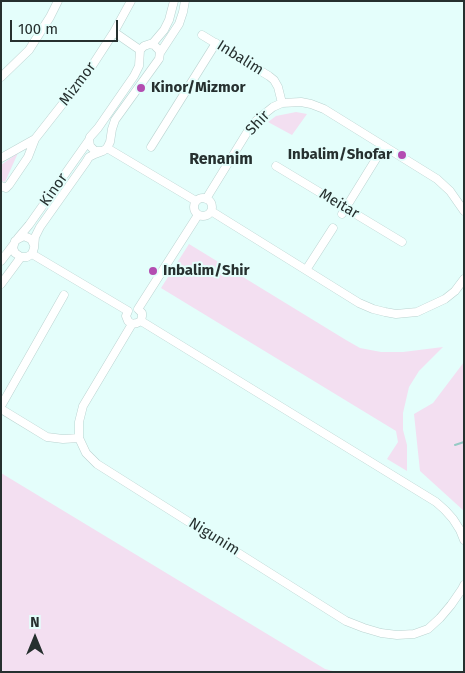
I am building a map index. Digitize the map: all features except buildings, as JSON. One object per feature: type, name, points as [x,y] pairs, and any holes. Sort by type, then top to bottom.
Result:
[{"type":"street","points":[[1,78],[28,50],[50,17],[58,1]]},
{"type":"street","name":"Mizmor","points":[[1,186],[6,188],[9,185],[28,157],[35,139],[90,69],[132,1]]},
{"type":"street","points":[[174,1],[164,30],[150,44],[144,46],[140,54],[139,66],[134,76],[91,134],[89,140],[92,149],[98,152],[104,150],[109,145],[116,120],[159,59],[160,53],[179,24],[185,1]]},
{"type":"street","points":[[114,32],[140,54],[143,63],[155,64]]},
{"type":"street","name":"Inbalim","points":[[202,35],[274,80],[282,103]]},
{"type":"street","points":[[151,147],[216,43]]},
{"type":"street","points":[[150,44],[156,47],[160,53]]},
{"type":"street","points":[[282,103],[311,104],[324,109],[445,185],[464,211]]},
{"type":"street","name":"Shir","points":[[206,199],[251,126],[266,112],[282,103]]},
{"type":"street","points":[[94,132],[104,131],[110,139]]},
{"type":"street","name":"Mizmor","points":[[1,158],[35,139]]},
{"type":"street","name":"Kinor","points":[[1,261],[30,225],[89,140]]},
{"type":"street","points":[[344,211],[384,146]]},
{"type":"street","points":[[104,150],[196,201]]},
{"type":"street","name":"Kinor","points":[[34,245],[35,237],[40,227],[86,162],[90,157],[104,150]]},
{"type":"street","name":"Meitar","points":[[276,166],[344,211],[402,242]]},
{"type":"street","points":[[200,198],[206,199],[211,203],[211,211],[204,216],[198,215],[194,208],[196,201],[200,198]]},
{"type":"street","points":[[211,211],[373,309],[396,314],[417,312],[446,299],[464,278]]},
{"type":"street","points":[[138,309],[198,215]]},
{"type":"street","points":[[306,270],[333,228]]},
{"type":"street","points":[[21,237],[28,237],[34,245],[32,254],[27,257],[21,257],[15,253],[13,248],[16,241],[21,237]]},
{"type":"street","points":[[32,254],[128,311]]},
{"type":"street","points":[[1,284],[21,257]]},
{"type":"street","points":[[64,295],[1,407],[47,436],[63,439],[79,438],[79,422],[83,406],[132,324]]},
{"type":"street","points":[[131,308],[138,309],[142,313],[141,321],[137,324],[132,324],[127,319],[126,314],[131,308]]},
{"type":"street","points":[[141,321],[436,502],[453,519],[464,540]]},
{"type":"street","name":"Nigunim","points":[[79,438],[86,453],[97,464],[346,620],[364,628],[397,635],[414,634],[428,629],[451,605],[464,585]]},
{"type":"shaded area","points":[[296,112],[307,114],[292,135],[268,122],[276,116]]},
{"type":"shaded area","points":[[18,153],[5,182],[1,181],[1,165]]},
{"type":"shaded area","points":[[189,244],[360,348],[381,352],[403,352],[443,347],[419,371],[409,387],[403,413],[403,430],[407,445],[407,471],[387,459],[398,442],[396,431],[161,288]]},
{"type":"shaded area","points":[[464,362],[464,511],[420,471],[414,414],[433,403]]},
{"type":"shaded area","points":[[1,473],[325,669],[337,672],[7,672],[1,670]]},
{"type":"waterway","points":[[455,445],[464,442]]},
{"type":"place","name":"Kinor/Mizmor","points":[[141,88]]},
{"type":"place","name":"Inbalim/Shofar","points":[[402,155]]},
{"type":"place","name":"Inbalim/Shir","points":[[153,271]]},
{"type":"district","name":"Renanim","points":[[221,160]]}]
